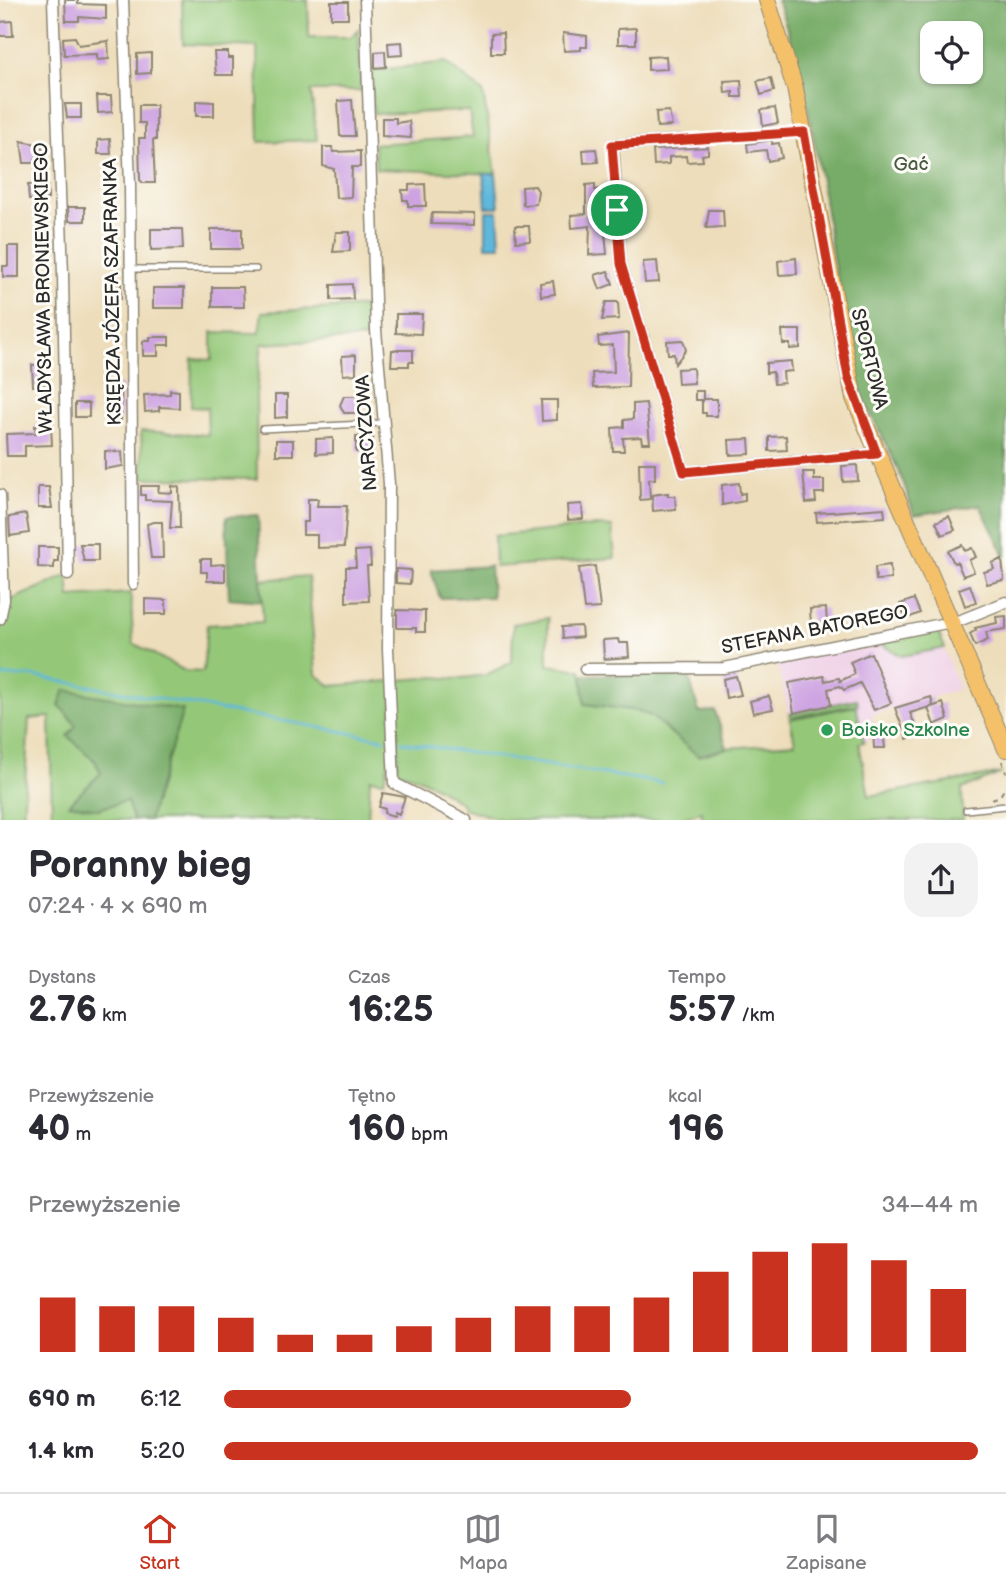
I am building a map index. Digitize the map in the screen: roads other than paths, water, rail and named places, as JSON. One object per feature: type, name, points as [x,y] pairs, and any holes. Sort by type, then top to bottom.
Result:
[{"type":"main road","name":"SPORTOWA","points":[[767,0],[787,56],[804,132],[848,377],[877,454],[1006,749]]},
{"type":"street","name":"WŁADYSŁAWA BRONIEWSKIEGO","points":[[53,0],[63,274],[68,575]]},
{"type":"street","name":"KSIĘDZA JÓZEFA SZAFRANKA","points":[[123,0],[131,270],[133,584]]},
{"type":"street","name":"NARCYZOWA","points":[[365,0],[376,320],[389,484],[388,649],[394,783],[466,820]]},
{"type":"street","points":[[681,140],[612,145],[621,264],[684,472],[877,454]]},
{"type":"street","points":[[0,495],[4,600],[0,620]]},
{"type":"street","name":"STEFANA BATOREGO","points":[[585,669],[724,668],[951,621],[1006,602]]},
{"type":"lane","points":[[131,270],[256,269]]},
{"type":"lane","points":[[261,429],[384,424]]},
{"type":"lane","points":[[966,810],[1006,806]]},
{"type":"water","points":[[484,174],[496,174],[499,207],[486,207]]},
{"type":"water","points":[[486,211],[498,211],[500,246],[486,246]]},
{"type":"waterway","points":[[0,676],[33,676],[384,739]]},
{"type":"waterway","points":[[401,742],[662,783]]},
{"type":"place","name":"Boisko Szkolne","points":[[827,730]]},
{"type":"park label","name":"Gać","points":[[911,164]]}]
